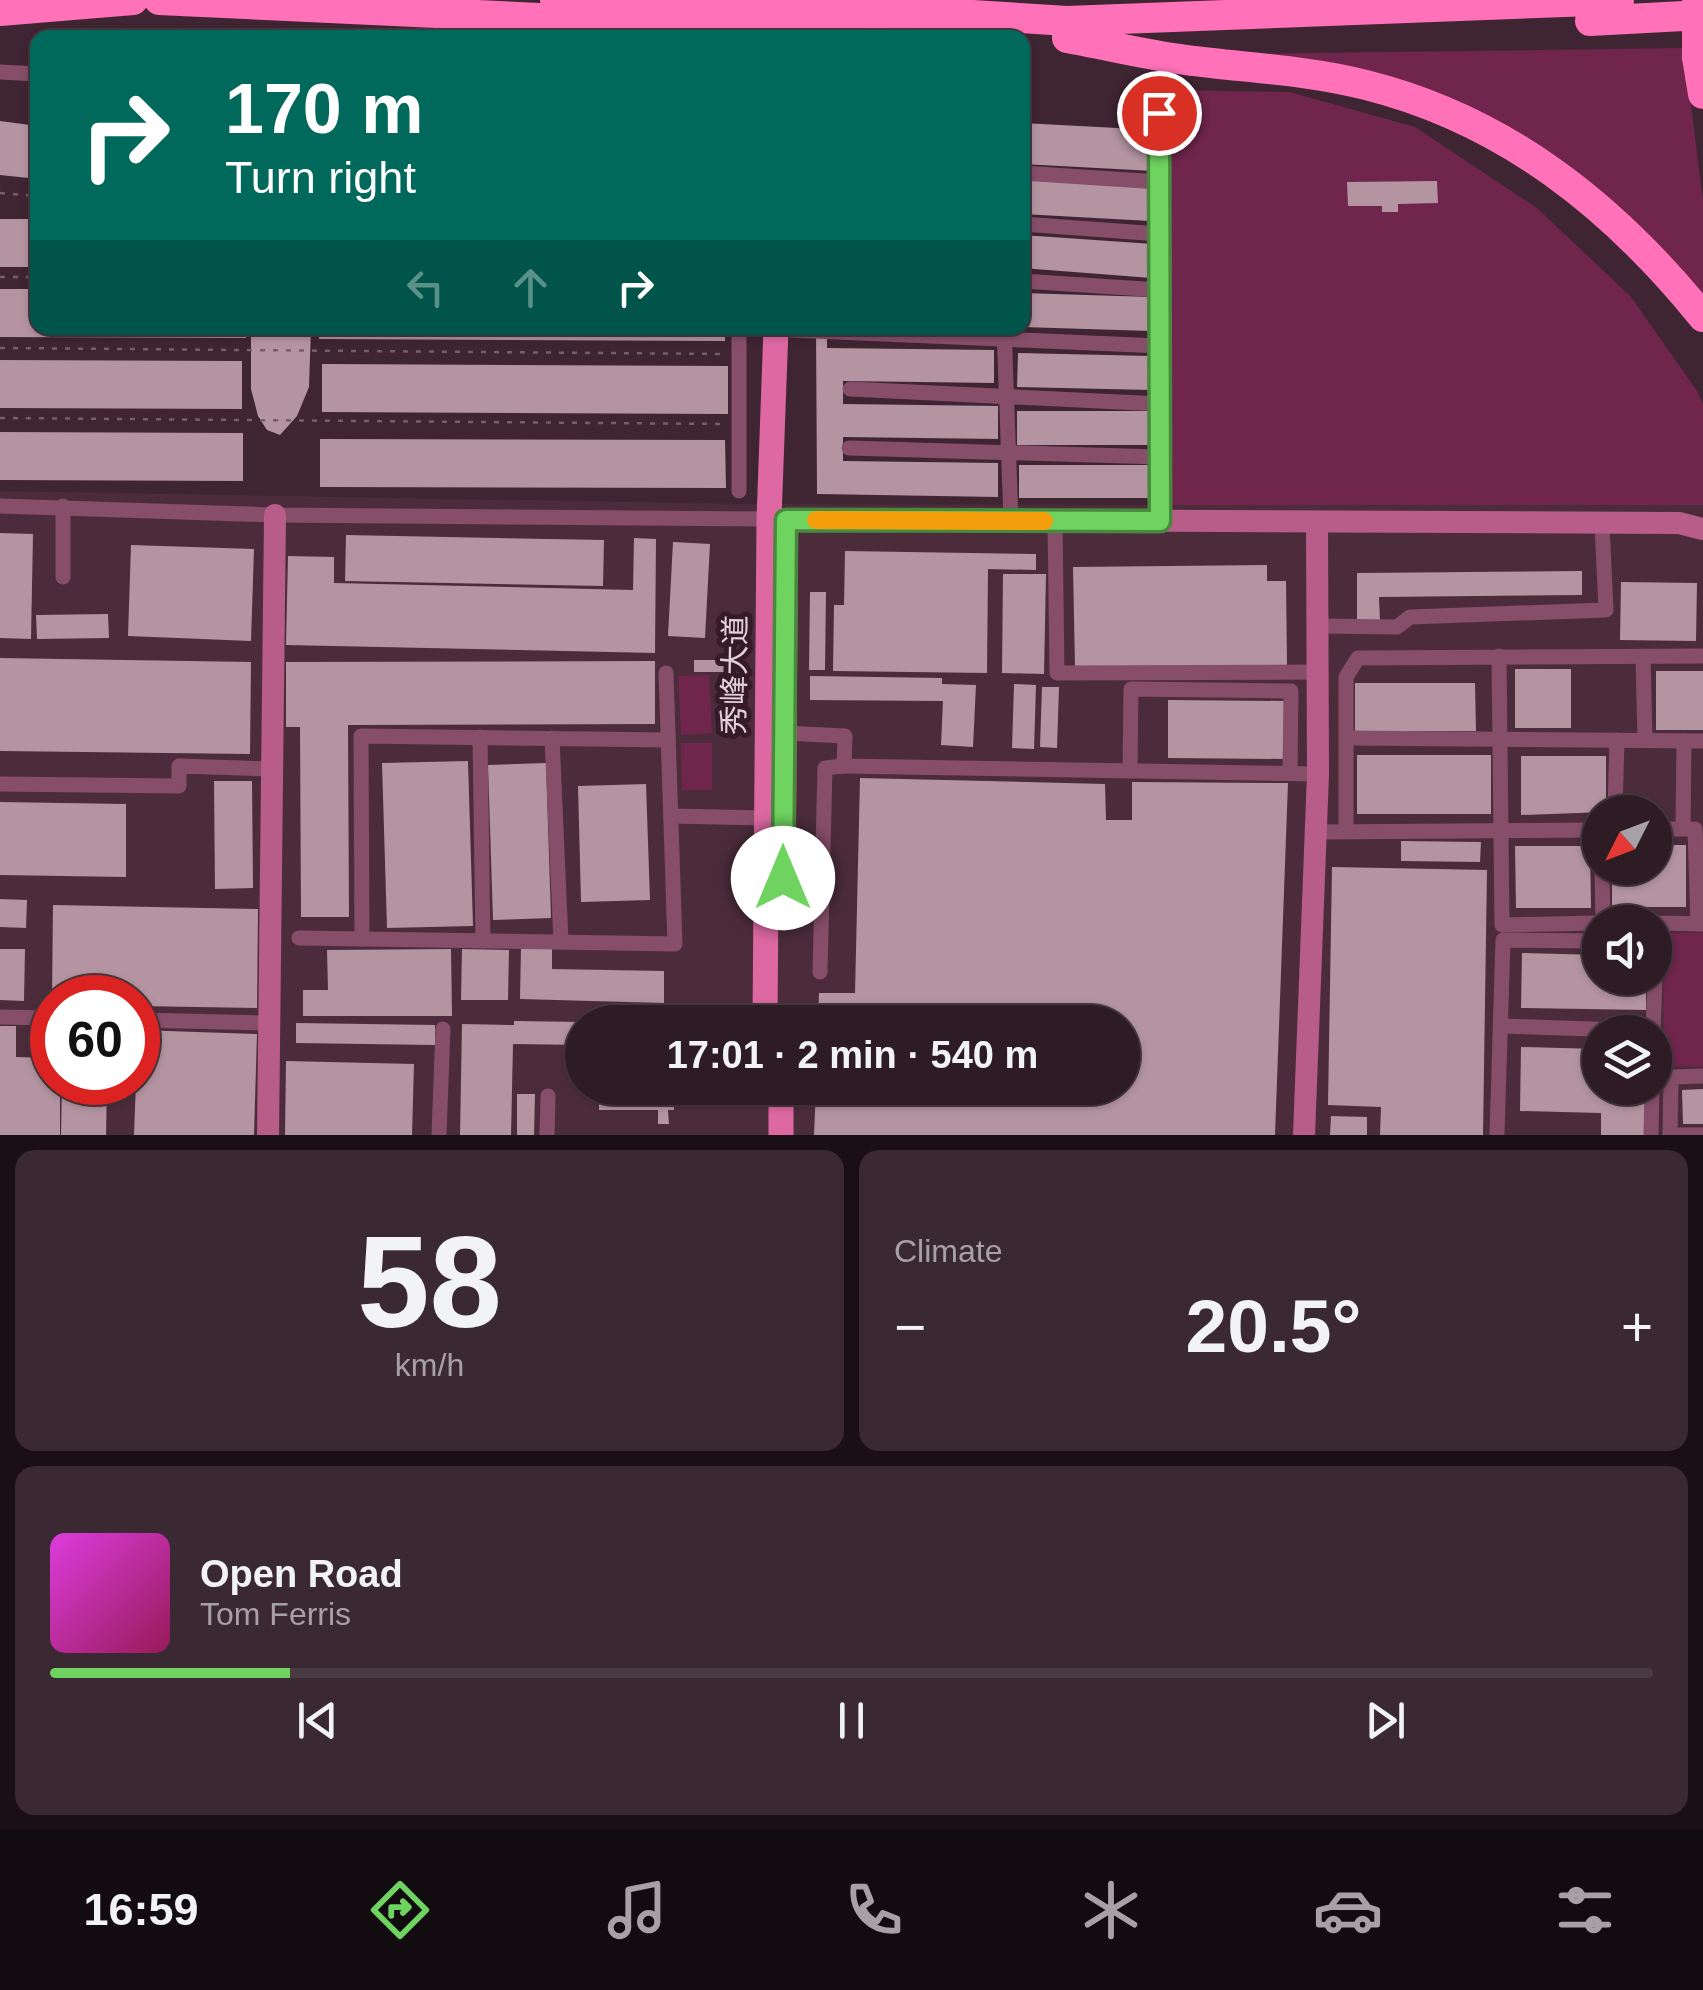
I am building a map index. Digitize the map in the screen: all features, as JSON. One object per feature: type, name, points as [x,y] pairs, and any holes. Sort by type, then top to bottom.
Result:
[{"type":"highway","points":[[0,11],[133,0]]},
{"type":"highway","points":[[159,0],[634,9],[675,30]]},
{"type":"highway","points":[[554,0],[900,28],[1620,0]]},
{"type":"highway","points":[[858,0],[900,28]]},
{"type":"highway","points":[[1697,0],[1697,57],[1703,94]]},
{"type":"highway","points":[[1030,38],[1368,32],[1703,15]]},
{"type":"highway","points":[[1067,38],[1186,60],[1290,70],[1366,85],[1441,108],[1498,136],[1601,208],[1658,262],[1703,318]]},
{"type":"main road","name":"秀峰大道","points":[[765,1005],[766,818],[786,335]]},
{"type":"main road","name":"秀峰大道","points":[[777,519],[784,734],[782,1005]]},
{"type":"main road","points":[[765,1105],[765,1135]]},
{"type":"main road","points":[[781,1105],[781,1135]]},
{"type":"street","points":[[0,72],[30,74]]},
{"type":"street","points":[[1159,113],[1160,521]]},
{"type":"street","points":[[1030,174],[1160,182]]},
{"type":"street","points":[[1030,225],[1160,234]]},
{"type":"street","points":[[1030,282],[1160,290]]},
{"type":"street","points":[[738,492],[739,335]]},
{"type":"street","points":[[1004,335],[1011,520]]},
{"type":"street","points":[[1028,335],[1160,346]]},
{"type":"street","points":[[850,390],[1160,404]]},
{"type":"street","points":[[849,448],[1160,457]]},
{"type":"street","points":[[0,506],[276,515],[1680,524],[1703,529]]},
{"type":"street","points":[[63,506],[63,577]]},
{"type":"street","points":[[268,1135],[276,515]]},
{"type":"street","points":[[1056,521],[1058,673],[1320,672]]},
{"type":"street","points":[[1304,1135],[1317,832],[1320,626],[1316,524]]},
{"type":"street","points":[[1320,626],[1397,627],[1410,616],[1606,610],[1602,524]]},
{"type":"street","points":[[1499,656],[1502,925],[1582,923]]},
{"type":"street","points":[[1346,831],[1346,676],[1358,658],[1703,656]]},
{"type":"street","points":[[1643,657],[1645,740]]},
{"type":"street","points":[[299,938],[675,944],[666,673]]},
{"type":"street","points":[[1130,771],[1131,689],[1291,691],[1290,773]]},
{"type":"street","points":[[784,734],[845,736],[844,766]]},
{"type":"street","points":[[362,939],[360,736],[668,740]]},
{"type":"street","points":[[480,738],[483,941]]},
{"type":"street","points":[[552,738],[561,942]]},
{"type":"street","points":[[1346,738],[1703,741]]},
{"type":"street","points":[[1615,795],[1617,740]]},
{"type":"street","points":[[1672,924],[1700,924],[1684,741]]},
{"type":"street","points":[[0,784],[178,786],[179,766],[272,769]]},
{"type":"street","points":[[820,972],[825,768],[1318,774]]},
{"type":"street","points":[[671,816],[766,818]]},
{"type":"street","points":[[1317,832],[1582,830]]},
{"type":"street","points":[[1498,1135],[1503,940],[1582,941]]},
{"type":"street","points":[[0,1017],[30,1018]]},
{"type":"street","points":[[160,1020],[270,1023]]},
{"type":"street","points":[[1501,1026],[1582,1029]]},
{"type":"street","points":[[439,1135],[443,1029]]},
{"type":"street","points":[[1703,1076],[1672,1076],[1670,1135],[1703,1135]]},
{"type":"street","points":[[546,1135],[548,1096]]},
{"type":"street","points":[[1651,1135],[1652,1105]]},
{"type":"path","points":[[0,193],[30,195]]},
{"type":"path","points":[[0,276],[30,277]]},
{"type":"path","points":[[0,348],[740,354]]},
{"type":"path","points":[[0,418],[741,424]]},
{"type":"shaded area","points":[[1684,48],[1703,201],[1703,300],[1536,152],[1241,54]]},
{"type":"shaded area","points":[[1167,90],[1289,92],[1415,127],[1537,208],[1631,297],[1703,404],[1703,1135],[0,1135],[0,491],[745,504],[1169,505]]},
{"type":"shaded area","points":[[1167,90],[1289,92],[1415,127],[1537,208],[1631,297],[1697,391],[1703,404],[1703,505],[1169,505]]},
{"type":"shaded area","points":[[709,675],[712,733],[681,735],[678,676]]},
{"type":"shaded area","points":[[681,743],[712,743],[712,790],[682,790]]},
{"type":"shaded area","points":[[1672,933],[1703,933],[1703,1067],[1672,1066],[1672,1015],[1664,1015],[1663,995],[1672,995]]},
{"type":"building","points":[[0,121],[30,125],[30,178],[0,175]]},
{"type":"building","points":[[1030,123],[1155,130],[1154,171],[1030,164]]},
{"type":"building","points":[[1030,180],[1152,188],[1150,221],[1030,214]]},
{"type":"building","points":[[1437,181],[1438,203],[1398,204],[1398,212],[1382,212],[1382,206],[1348,206],[1347,182]]},
{"type":"building","points":[[0,219],[30,219],[30,267],[0,267]]},
{"type":"building","points":[[1030,236],[1153,244],[1151,278],[1030,269]]},
{"type":"building","points":[[0,289],[30,289],[30,335],[246,335],[246,338],[0,337]]},
{"type":"building","points":[[1030,293],[1152,297],[1151,331],[1030,327]]},
{"type":"building","points":[[251,335],[311,335],[309,387],[297,416],[280,435],[267,430],[258,416],[251,389]]},
{"type":"building","points":[[319,335],[725,335],[725,341],[319,339]]},
{"type":"building","points":[[816,335],[827,335],[827,348],[994,350],[994,383],[843,381],[843,404],[998,406],[998,439],[843,437],[843,461],[998,463],[998,497],[817,494]]},
{"type":"building","points":[[1018,353],[1152,356],[1151,390],[1017,387]]},
{"type":"building","points":[[0,360],[242,361],[242,409],[0,408]]},
{"type":"building","points":[[322,364],[728,366],[728,414],[322,412]]},
{"type":"building","points":[[1017,411],[1151,411],[1151,445],[1017,445]]},
{"type":"building","points":[[0,432],[243,433],[243,481],[0,480]]},
{"type":"building","points":[[320,439],[725,440],[726,488],[320,487]]},
{"type":"building","points":[[1019,465],[1152,465],[1153,498],[1019,498]]},
{"type":"building","points":[[0,533],[33,534],[31,639],[0,638]]},
{"type":"building","points":[[346,535],[604,540],[603,586],[345,581]]},
{"type":"building","points":[[634,538],[656,539],[655,653],[286,645],[288,556],[334,557],[334,583],[633,590]]},
{"type":"building","points":[[673,542],[710,544],[705,638],[668,636]]},
{"type":"building","points":[[131,545],[254,549],[251,641],[128,636]]},
{"type":"building","points":[[845,551],[1036,554],[1036,570],[988,569],[987,673],[833,671],[834,605],[844,605]]},
{"type":"building","points":[[1267,565],[1267,581],[1286,581],[1287,665],[1075,668],[1073,567]]},
{"type":"building","points":[[1582,571],[1582,595],[1379,597],[1380,622],[1357,622],[1357,573]]},
{"type":"building","points":[[1003,574],[1046,574],[1044,674],[1002,673]]},
{"type":"building","points":[[1621,582],[1697,583],[1696,641],[1620,640]]},
{"type":"building","points":[[810,592],[826,592],[825,670],[809,670]]},
{"type":"building","points":[[108,614],[109,638],[37,639],[36,615]]},
{"type":"building","points":[[0,658],[251,662],[250,754],[0,751]]},
{"type":"building","points":[[694,660],[728,660],[728,672],[694,672]]},
{"type":"building","points":[[655,661],[655,724],[348,725],[349,917],[301,917],[300,727],[286,727],[286,662]]},
{"type":"building","points":[[1515,669],[1571,669],[1571,728],[1515,728]]},
{"type":"building","points":[[1656,671],[1703,671],[1703,730],[1656,730]]},
{"type":"building","points":[[810,676],[942,678],[942,684],[976,685],[973,747],[941,745],[943,701],[810,700]]},
{"type":"building","points":[[1355,683],[1475,683],[1476,731],[1355,731]]},
{"type":"building","points":[[1014,684],[1036,685],[1034,749],[1012,748]]},
{"type":"building","points":[[1042,687],[1059,687],[1057,748],[1040,747]]},
{"type":"building","points":[[1168,700],[1286,701],[1286,759],[1168,758]]},
{"type":"building","points":[[1357,755],[1491,755],[1491,814],[1357,814]]},
{"type":"building","points":[[1521,756],[1606,756],[1606,795],[1582,795],[1582,813],[1521,815]]},
{"type":"building","points":[[468,761],[473,926],[387,928],[382,763]]},
{"type":"building","points":[[546,763],[551,918],[493,920],[488,765]]},
{"type":"building","points":[[860,778],[1105,784],[1106,820],[1132,820],[1132,782],[1288,783],[1275,1135],[814,1135],[815,1105],[1140,1105],[1140,1005],[819,1005],[819,993],[855,993]]},
{"type":"building","points":[[214,781],[252,781],[253,888],[215,889]]},
{"type":"building","points":[[646,784],[650,900],[581,902],[578,786]]},
{"type":"building","points":[[0,802],[126,804],[126,877],[0,875]]},
{"type":"building","points":[[1401,841],[1481,842],[1480,862],[1401,861]]},
{"type":"building","points":[[1672,845],[1686,845],[1686,907],[1612,905],[1612,885],[1672,885]]},
{"type":"building","points":[[1515,846],[1582,846],[1582,885],[1591,885],[1591,905],[1516,908]]},
{"type":"building","points":[[1332,867],[1487,870],[1483,1135],[1380,1135],[1381,1107],[1328,1105]]},
{"type":"building","points":[[0,899],[27,900],[26,928],[0,927]]},
{"type":"building","points":[[53,905],[258,909],[257,1008],[160,1006],[160,975],[52,975]]},
{"type":"building","points":[[521,947],[552,948],[552,969],[664,971],[664,1003],[520,999]]},
{"type":"building","points":[[0,949],[25,949],[24,1001],[0,1000]]},
{"type":"building","points":[[451,949],[452,1016],[303,1016],[303,990],[328,990],[327,950]]},
{"type":"building","points":[[462,949],[509,950],[508,1000],[461,1000]]},
{"type":"building","points":[[1522,953],[1582,955],[1582,995],[1646,995],[1646,1010],[1521,1008]]},
{"type":"building","points":[[514,1021],[565,1022],[565,1045],[513,1044],[511,1135],[460,1135],[462,1024],[514,1025]]},
{"type":"building","points":[[296,1023],[435,1025],[435,1045],[296,1043]]},
{"type":"building","points":[[0,1026],[16,1026],[16,1057],[30,1057],[30,1105],[60,1105],[60,1135],[0,1135]]},
{"type":"building","points":[[160,1031],[257,1034],[254,1135],[134,1135],[135,1105],[160,1105]]},
{"type":"building","points":[[1521,1047],[1582,1049],[1582,1105],[1646,1105],[1645,1135],[1601,1135],[1601,1113],[1520,1111]]},
{"type":"building","points":[[286,1061],[414,1064],[412,1135],[285,1135]]},
{"type":"building","points":[[1703,1089],[1703,1124],[1683,1124],[1682,1090]]},
{"type":"building","points":[[517,1094],[535,1094],[534,1135],[517,1135]]},
{"type":"building","points":[[62,1105],[107,1105],[106,1135],[61,1135]]},
{"type":"building","points":[[599,1105],[674,1105],[674,1110],[668,1110],[669,1124],[658,1124],[658,1110],[599,1110]]},
{"type":"building","points":[[1331,1116],[1367,1117],[1367,1135],[1330,1135]]},
{"type":"slow traffic","points":[[816,520],[1044,521]]},
{"type":"route","points":[[783,878],[786,520],[1160,521],[1159,113]]}]
